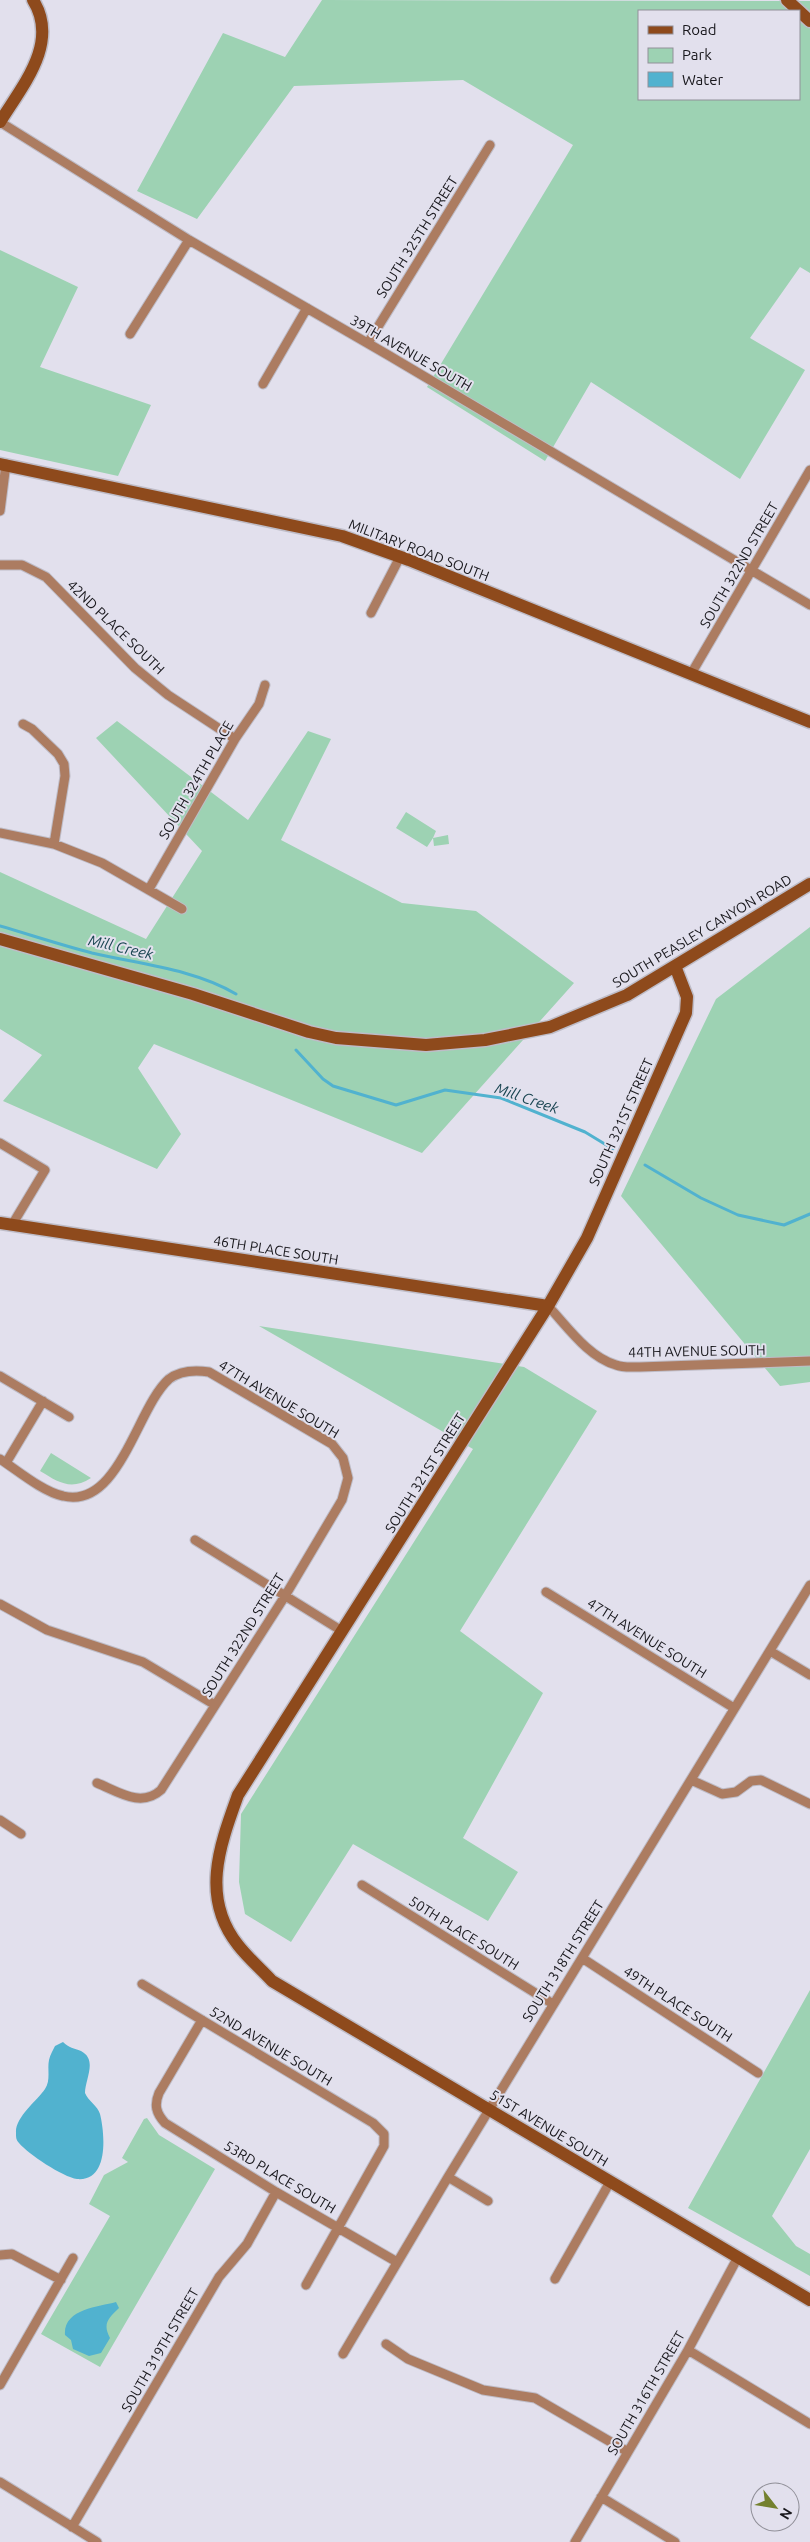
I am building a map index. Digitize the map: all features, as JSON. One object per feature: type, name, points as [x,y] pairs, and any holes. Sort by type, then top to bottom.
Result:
[{"type":"main road","points":[[787,0],[798,10]]},
{"type":"main road","points":[[0,122],[34,66],[41,49],[44,26],[36,6]]},
{"type":"main road","points":[[800,12],[810,22]]},
{"type":"main road","name":"MILITARY ROAD SOUTH","points":[[3,464],[342,536],[400,557],[810,722]]},
{"type":"main road","name":"SOUTH PEASLEY CANYON ROAD","points":[[0,939],[193,994],[309,1032],[336,1038],[426,1045],[485,1040],[550,1027],[626,996],[810,884]]},
{"type":"main road","name":"SOUTH 321ST STREET","points":[[272,1981],[237,1944],[226,1924],[218,1900],[217,1857],[238,1796],[548,1306],[587,1238],[686,1013],[688,996],[675,966]]},
{"type":"main road","name":"46TH PLACE SOUTH","points":[[6,1224],[548,1306]]},
{"type":"main road","name":"51ST AVENUE SOUTH","points":[[272,1981],[810,2300]]},
{"type":"street","name":"39TH AVENUE SOUTH","points":[[0,122],[190,240],[810,605]]},
{"type":"street","name":"SOUTH 325TH STREET","points":[[368,344],[490,145]]},
{"type":"street","points":[[130,334],[190,240]]},
{"type":"street","points":[[263,384],[307,308]]},
{"type":"street","points":[[0,511],[3,464]]},
{"type":"street","name":"SOUTH 322ND STREET","points":[[691,674],[810,470]]},
{"type":"street","points":[[372,613],[400,557]]},
{"type":"street","name":"42ND PLACE SOUTH","points":[[0,565],[22,565],[46,577],[135,668],[168,695],[235,738]]},
{"type":"street","name":"SOUTH 324TH PLACE","points":[[149,889],[235,738],[259,704],[265,685]]},
{"type":"street","points":[[23,724],[32,729],[58,754],[64,764],[65,776],[54,844]]},
{"type":"street","points":[[0,833],[54,844],[102,863],[182,909]]},
{"type":"street","points":[[0,1143],[45,1170],[6,1224]]},
{"type":"street","name":"44TH AVENUE SOUTH","points":[[548,1306],[584,1344],[601,1358],[617,1366],[640,1368],[810,1362]]},
{"type":"street","name":"47TH AVENUE SOUTH","points":[[3,1461],[62,1496],[87,1495],[100,1487],[113,1472],[168,1380],[188,1371],[210,1372],[332,1444],[347,1465]]},
{"type":"street","points":[[0,1376],[69,1417]]},
{"type":"street","points":[[3,1461],[43,1401]]},
{"type":"street","name":"SOUTH 322ND STREET","points":[[97,1783],[137,1800],[147,1799],[161,1790],[285,1596],[342,1500],[348,1478],[347,1465]]},
{"type":"street","points":[[195,1540],[342,1631]]},
{"type":"street","name":"SOUTH 318TH STREET","points":[[343,2354],[553,2004],[810,1585]]},
{"type":"street","name":"47TH AVENUE SOUTH","points":[[546,1592],[734,1708]]},
{"type":"street","points":[[0,1604],[47,1630],[143,1662],[215,1705]]},
{"type":"street","points":[[770,1650],[810,1676]]},
{"type":"street","points":[[691,1780],[722,1794],[736,1792],[751,1781],[761,1780],[810,1804]]},
{"type":"street","points":[[0,1820],[21,1834]]},
{"type":"street","name":"50TH PLACE SOUTH","points":[[362,1885],[553,2004]]},
{"type":"street","name":"49TH PLACE SOUTH","points":[[582,1958],[758,2072]]},
{"type":"street","name":"52ND AVENUE SOUTH","points":[[142,1984],[373,2123],[384,2134],[384,2146],[338,2228]]},
{"type":"street","name":"53RD PLACE SOUTH","points":[[202,2020],[156,2100],[156,2108],[165,2123],[276,2192],[397,2262]]},
{"type":"street","points":[[448,2177],[488,2201]]},
{"type":"street","points":[[555,2279],[610,2182]]},
{"type":"street","name":"SOUTH 319TH STREET","points":[[72,2527],[219,2277],[247,2244],[276,2192]]},
{"type":"street","points":[[306,2285],[338,2228]]},
{"type":"street","points":[[0,2255],[12,2254],[61,2280]]},
{"type":"street","name":"SOUTH 316TH STREET","points":[[575,2542],[688,2350],[738,2257]]},
{"type":"street","points":[[0,2385],[73,2258]]},
{"type":"street","points":[[386,2344],[408,2359],[483,2390],[535,2398],[628,2452]]},
{"type":"street","points":[[688,2350],[810,2424]]},
{"type":"street","points":[[0,2482],[98,2542]]},
{"type":"street","points":[[602,2497],[675,2542]]},
{"type":"green space","points":[[322,0],[810,1],[810,273],[800,267],[750,338],[805,370],[740,479],[591,382],[545,461],[427,387],[573,145],[463,80],[294,86],[197,219],[137,191],[223,33],[285,57]]},
{"type":"green space","points":[[0,250],[78,287],[40,367],[151,405],[118,476],[0,450]]},
{"type":"green space","points":[[117,721],[248,820],[308,731],[331,739],[281,840],[402,903],[476,911],[574,983],[422,1153],[154,1044],[138,1068],[181,1134],[157,1169],[3,1101],[42,1055],[0,1029],[0,872],[146,939],[202,851],[96,738]]},
{"type":"green space","points":[[406,812],[436,831],[427,847],[396,828]]},
{"type":"green space","points":[[448,835],[449,844],[434,846],[433,838]]},
{"type":"green space","points":[[810,927],[810,1382],[780,1386],[621,1196],[716,999]]},
{"type":"green space","points":[[259,1326],[524,1367],[597,1411],[460,1631],[543,1693],[463,1838],[518,1872],[488,1921],[353,1844],[291,1942],[245,1914],[239,1882],[241,1814],[473,1449]]},
{"type":"green space","points":[[51,1453],[91,1478],[84,1482],[71,1484],[53,1479],[40,1471]]},
{"type":"green space","points":[[810,1990],[810,2149],[772,2216],[796,2246],[810,2254],[810,2276],[688,2208]]},
{"type":"green space","points":[[147,2118],[159,2135],[215,2169],[100,2367],[41,2334],[110,2216],[89,2204],[104,2175],[128,2162],[122,2158],[144,2119]]},
{"type":"water","points":[[63,2042],[69,2047],[81,2051],[89,2059],[90,2065],[85,2093],[99,2111],[102,2123],[103,2144],[100,2165],[95,2173],[87,2178],[77,2179],[55,2170],[30,2153],[16,2138],[19,2121],[47,2086],[49,2060],[55,2046]]},
{"type":"water","points":[[116,2302],[119,2308],[108,2321],[107,2328],[110,2338],[101,2353],[89,2356],[73,2349],[71,2340],[65,2335],[66,2326],[70,2320],[76,2314],[83,2311]]},
{"type":"waterway","name":"Mill Creek","points":[[0,926],[92,953],[184,973],[236,994]]},
{"type":"waterway","name":"Mill Creek","points":[[296,1050],[323,1079],[333,1086],[396,1105],[445,1090],[501,1098],[585,1132],[613,1149]]},
{"type":"waterway","name":"Mill Creek","points":[[645,1165],[701,1198],[738,1215],[784,1225],[810,1214]]}]
